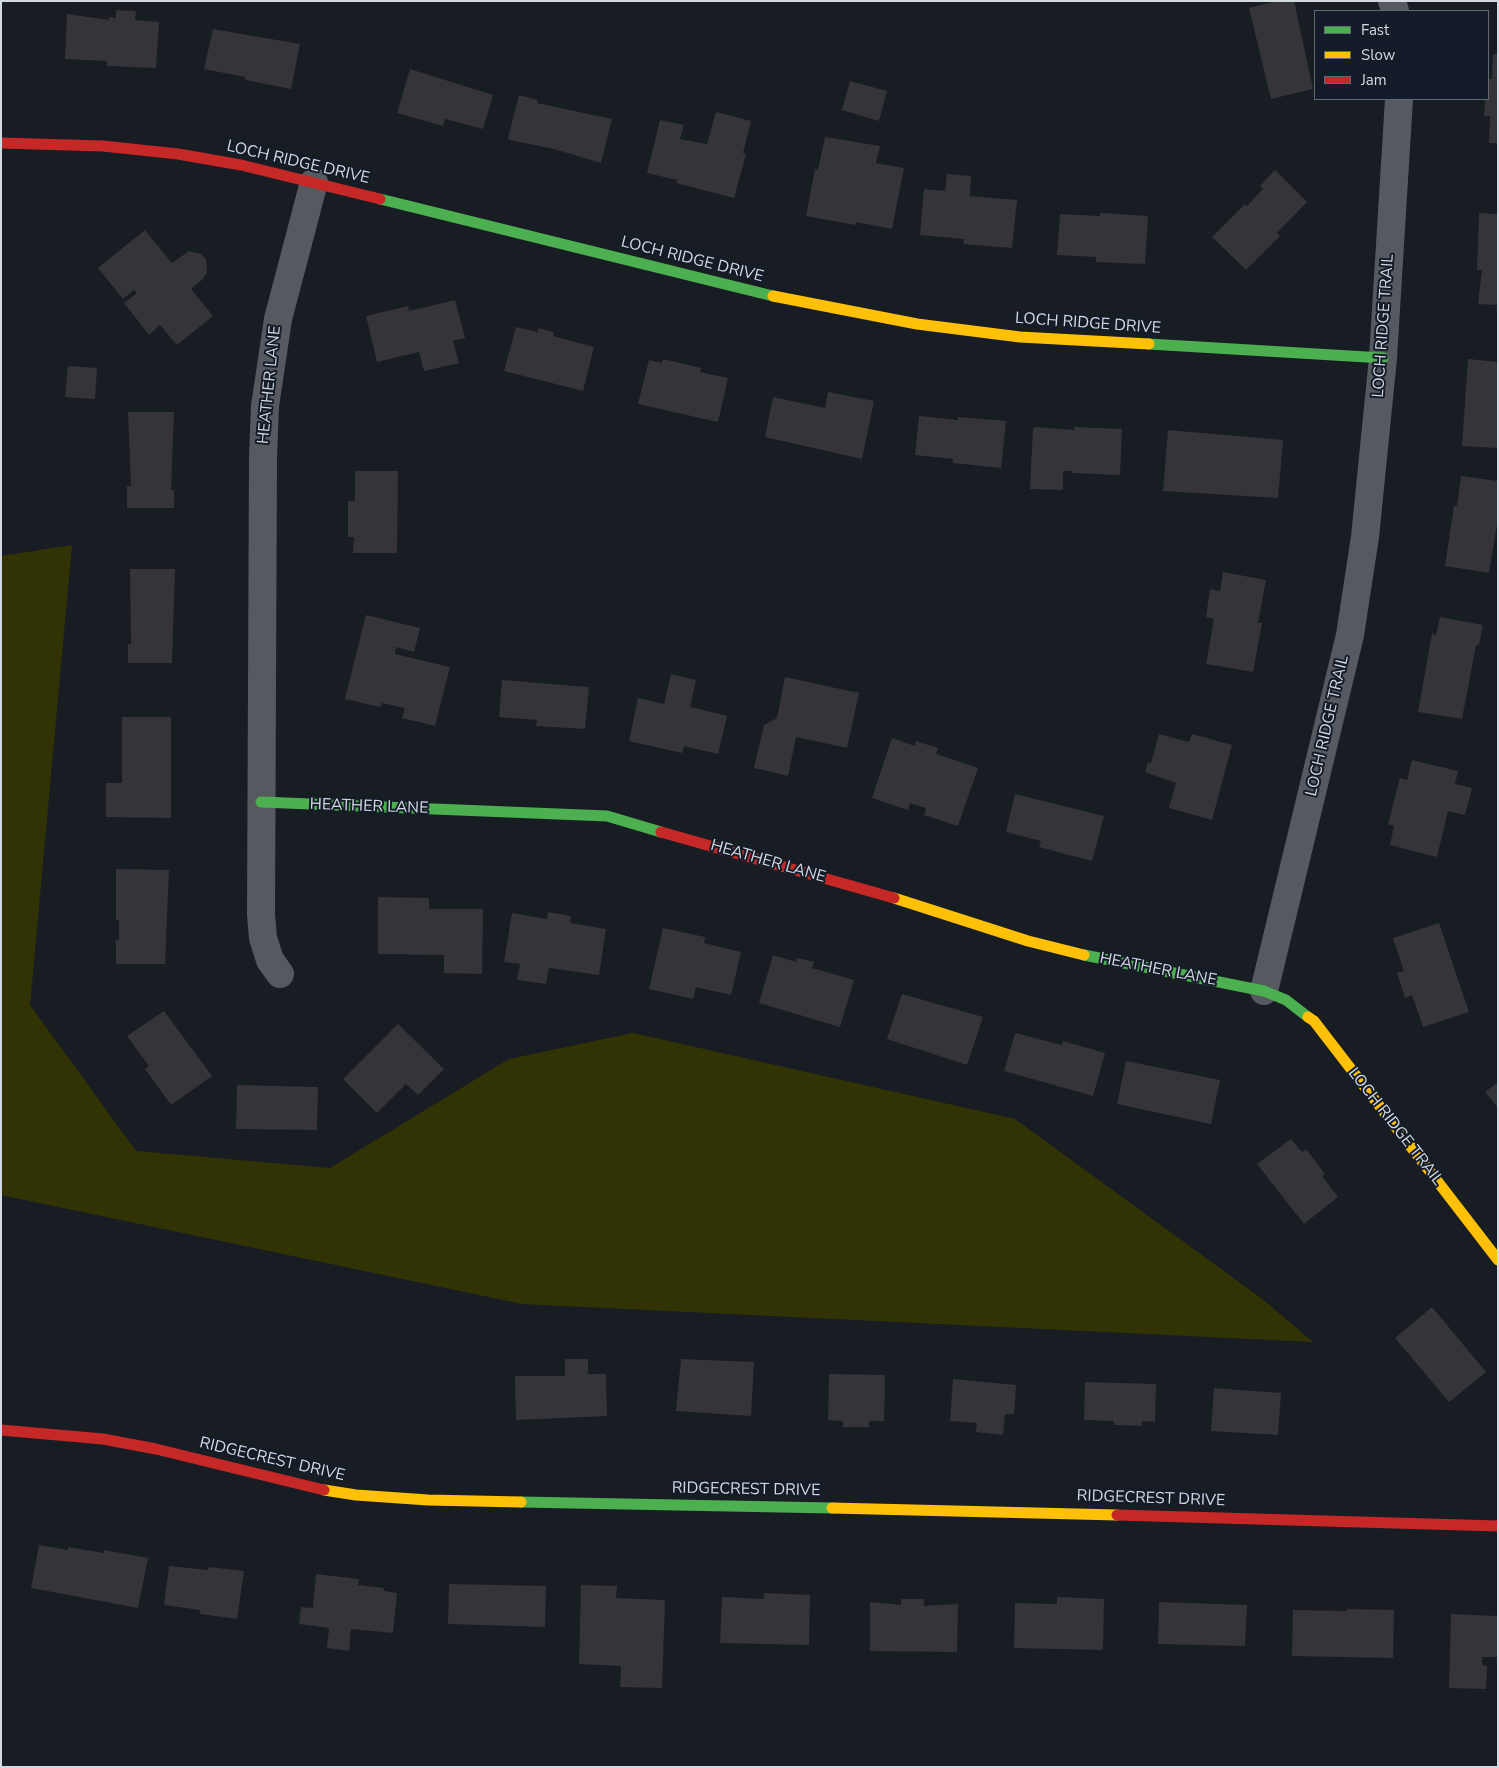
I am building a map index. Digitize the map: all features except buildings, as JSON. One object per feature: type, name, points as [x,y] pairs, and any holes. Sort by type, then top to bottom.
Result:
[{"type":"street","name":"LOCH RIDGE TRAIL","points":[[1399,100],[1383,358],[1372,483],[1350,636],[1264,991],[1286,1000],[1314,1021],[1498,1260]]},
{"type":"street","name":"LOCH RIDGE DRIVE","points":[[1,143],[103,146],[178,154],[314,182],[801,303],[917,324],[1020,337],[1383,358]]},
{"type":"street","name":"HEATHER LANE","points":[[280,974],[270,960],[263,938],[261,914],[265,406],[278,318],[314,182]]},
{"type":"street","name":"HEATHER LANE","points":[[261,802],[607,816],[941,912],[1028,941],[1112,962],[1264,991]]},
{"type":"street","name":"RIDGECREST DRIVE","points":[[1,1430],[42,1432],[103,1439],[156,1449],[304,1486],[356,1495],[428,1500],[956,1510],[1498,1526]]},
{"type":"shaded area","points":[[72,545],[30,1005],[136,1151],[330,1168],[509,1059],[633,1033],[1015,1119],[1261,1298],[1313,1342],[522,1304],[1,1195],[1,556]]},
{"type":"traffic: fast","points":[[380,199],[773,296]]},
{"type":"traffic: fast","points":[[1149,344],[1383,358]]},
{"type":"traffic: fast","points":[[261,802],[607,816],[661,832]]},
{"type":"traffic: fast","points":[[1084,955],[1264,991],[1286,1000],[1308,1017]]},
{"type":"traffic: fast","points":[[521,1502],[832,1508]]},
{"type":"traffic: slow","points":[[773,296],[917,324],[1020,337],[1149,344]]},
{"type":"traffic: slow","points":[[894,898],[1028,941],[1084,955]]},
{"type":"traffic: slow","points":[[1308,1017],[1314,1021],[1498,1260]]},
{"type":"traffic: slow","points":[[324,1490],[356,1495],[428,1500],[521,1502]]},
{"type":"traffic: slow","points":[[832,1508],[1117,1515]]},
{"type":"traffic: jam","points":[[1,143],[103,146],[178,154],[241,165],[380,199]]},
{"type":"traffic: jam","points":[[661,832],[894,898]]},
{"type":"traffic: jam","points":[[1,1430],[103,1439],[156,1449],[324,1490]]},
{"type":"traffic: jam","points":[[1117,1515],[1498,1526]]}]
